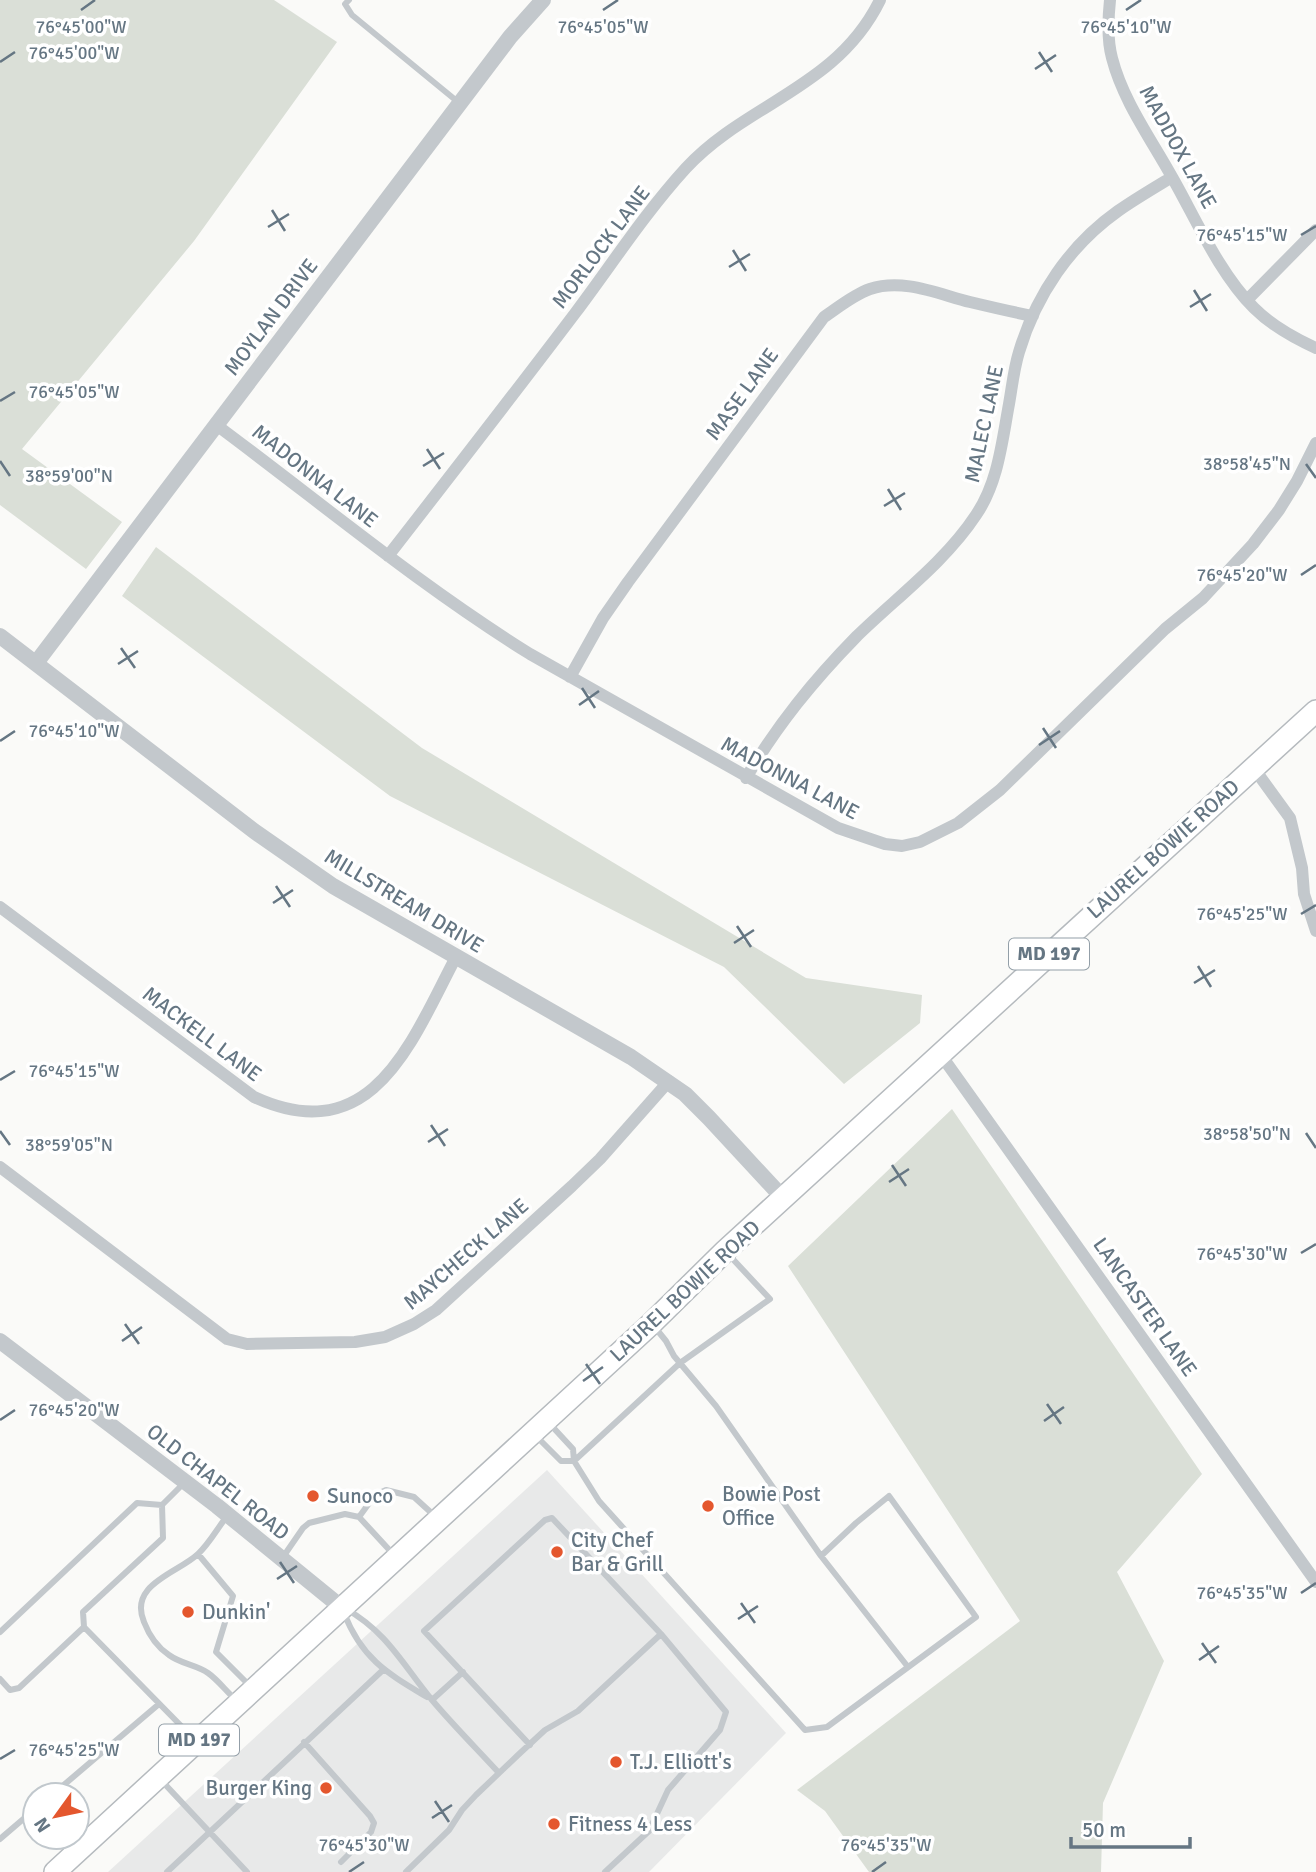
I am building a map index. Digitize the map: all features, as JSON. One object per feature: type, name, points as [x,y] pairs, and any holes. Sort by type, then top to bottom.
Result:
[{"type":"main road","name":"LAUREL BOWIE ROAD","points":[[55,1872],[651,1324],[726,1251],[1316,711]]},
{"type":"street","name":"MOYLAN DRIVE","points":[[36,663],[510,37],[543,0]]},
{"type":"street","name":"MORLOCK LANE","points":[[388,556],[576,312],[633,233],[685,169],[704,150],[820,72],[854,42],[869,22],[880,0]]},
{"type":"street","name":"MADDOX LANE","points":[[1110,0],[1110,42],[1116,70],[1140,121],[1212,249],[1247,300],[1265,317],[1316,348]]},
{"type":"street","name":"MALEC LANE","points":[[746,778],[773,733],[817,678],[956,542],[985,501],[999,457],[1019,353],[1049,284],[1081,242],[1119,210],[1172,177]]},
{"type":"street","points":[[1247,300],[1316,230]]},
{"type":"street","name":"MASE LANE","points":[[570,677],[603,618],[824,317],[853,296],[887,285],[932,291],[1033,316]]},
{"type":"street","name":"MADONNA LANE","points":[[215,424],[481,624],[746,778],[838,828],[885,844],[902,846],[919,842],[958,823],[1000,790],[1165,629],[1203,598],[1253,544],[1279,510],[1316,443]]},
{"type":"street","name":"MILLSTREAM DRIVE","points":[[0,636],[254,831],[333,886],[631,1056],[669,1081],[709,1118],[784,1199]]},
{"type":"street","points":[[1253,767],[1290,818],[1296,835],[1304,894],[1316,931]]},
{"type":"street","name":"MACKELL LANE","points":[[0,907],[242,1089],[269,1104],[297,1110],[324,1110],[344,1105],[362,1097],[383,1080],[405,1053],[456,957]]},
{"type":"street","name":"LANCASTER LANE","points":[[941,1055],[1316,1583]]},
{"type":"street","name":"MAYCHECK LANE","points":[[0,1167],[227,1339],[247,1344],[355,1342],[400,1332],[436,1310],[600,1159],[669,1081]]},
{"type":"street","name":"OLD CHAPEL ROAD","points":[[0,1341],[228,1515],[341,1607]]},
{"type":"lane","points":[[349,0],[345,5],[352,15],[460,104]]},
{"type":"lane","points":[[539,1426],[561,1461],[574,1461],[680,1363],[770,1299],[726,1251]]},
{"type":"lane","points":[[651,1324],[716,1406],[821,1556],[908,1667]]},
{"type":"lane","points":[[539,1426],[573,1449],[574,1461],[599,1501],[805,1730],[827,1727],[976,1617],[889,1496],[821,1556]]},
{"type":"lane","points":[[185,1482],[162,1505],[163,1538],[83,1612],[84,1627],[197,1742]]},
{"type":"lane","points":[[359,1517],[375,1495],[386,1490],[414,1497],[437,1518]]},
{"type":"lane","points":[[0,1632],[137,1503],[162,1505]]},
{"type":"lane","points":[[282,1558],[309,1523],[345,1514],[359,1517],[396,1557]]},
{"type":"lane","points":[[228,1515],[198,1554],[151,1585],[141,1606],[142,1617],[149,1634],[167,1654],[182,1663],[208,1672],[246,1696]]},
{"type":"lane","points":[[530,1745],[424,1631],[544,1520],[552,1518],[660,1634],[726,1712],[720,1730],[668,1790],[649,1831],[606,1872]]},
{"type":"lane","points":[[198,1554],[233,1596],[216,1652],[246,1696]]},
{"type":"lane","points":[[341,1607],[352,1634],[383,1670],[432,1700]]},
{"type":"lane","points":[[341,1607],[368,1621],[432,1700],[499,1773]]},
{"type":"lane","points":[[0,1679],[10,1690],[19,1688],[84,1627]]},
{"type":"lane","points":[[406,1872],[449,1830],[462,1810],[499,1773],[545,1730],[578,1711],[660,1634]]},
{"type":"lane","points":[[167,1872],[383,1670]]},
{"type":"lane","points":[[432,1700],[463,1672]]},
{"type":"lane","points":[[68,1781],[159,1704]]},
{"type":"lane","points":[[304,1742],[374,1823],[371,1832],[341,1862]]},
{"type":"lane","points":[[158,1778],[247,1872]]},
{"type":"lane","points":[[0,1839],[21,1822]]},
{"type":"shaded area","points":[[0,0],[274,0],[337,42],[194,241],[22,449],[122,522],[86,569],[0,505]]},
{"type":"shaded area","points":[[156,547],[422,748],[806,978],[922,995],[920,1023],[844,1084],[724,967],[390,796],[122,596]]},
{"type":"shaded area","points":[[952,1109],[1202,1474],[1117,1572],[1164,1661],[1103,1803],[1101,1872],[869,1872],[825,1811],[797,1790],[1020,1621],[788,1266]]},
{"type":"shaded area","points":[[547,1470],[786,1733],[649,1872],[108,1872]]},
{"type":"place","name":"Sunoco","points":[[313,1496]]},
{"type":"place","name":"Bowie Post Office","points":[[708,1506]]},
{"type":"place","name":"City Chef Bar & Grill","points":[[557,1552]]},
{"type":"place","name":"Dunkin'","points":[[188,1612]]},
{"type":"place","name":"T.J. Elliott's","points":[[616,1762]]},
{"type":"place","name":"Burger King","points":[[326,1788]]},
{"type":"place","name":"Fitness 4 Less","points":[[554,1824]]}]
